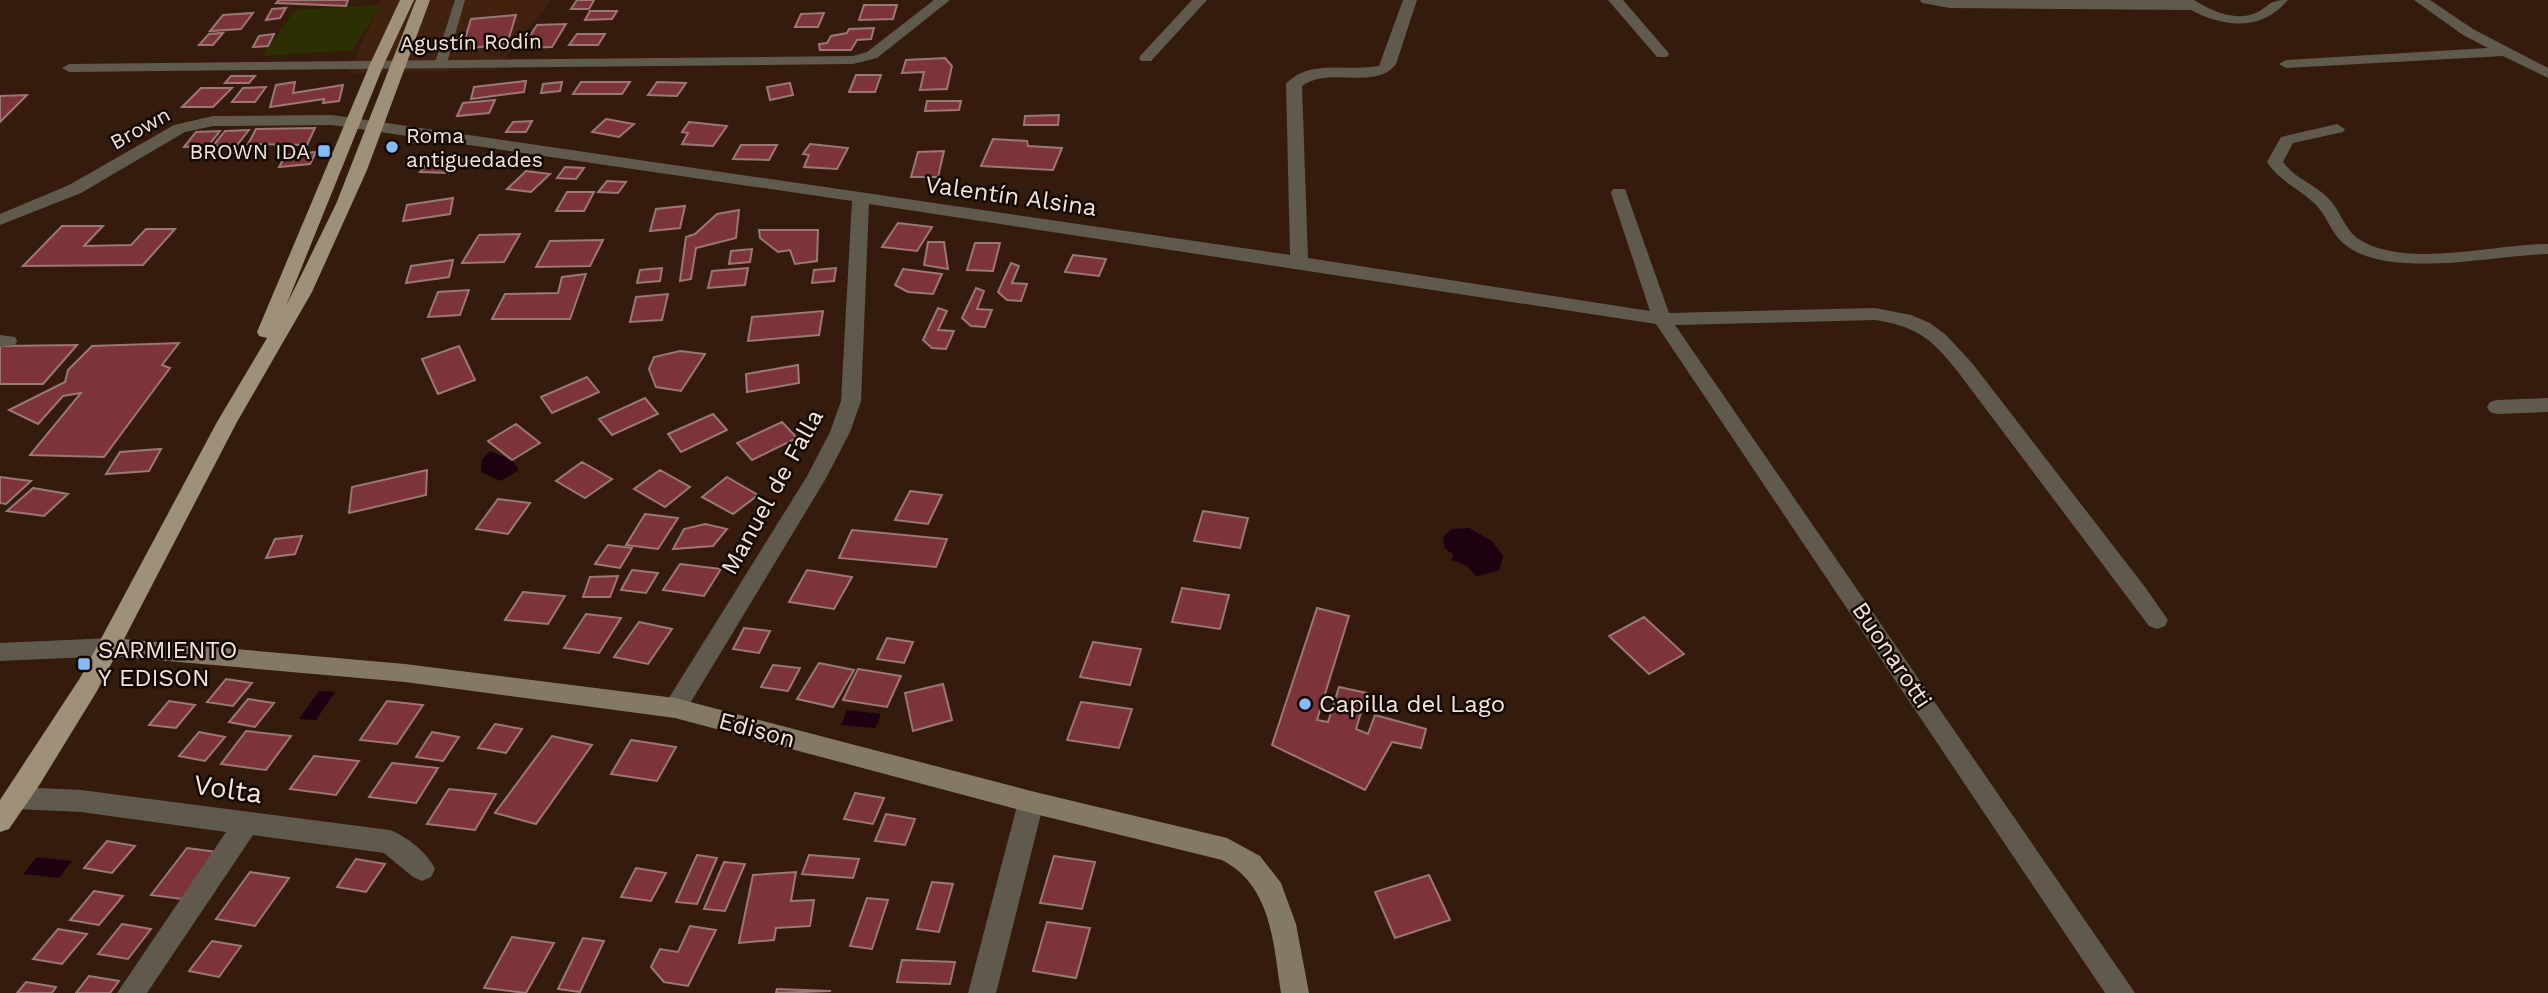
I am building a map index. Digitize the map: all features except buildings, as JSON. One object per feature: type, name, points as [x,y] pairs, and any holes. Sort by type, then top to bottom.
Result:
[{"type":"main road","points":[[240,396],[375,69],[407,0]]},
{"type":"main road","points":[[0,821],[111,647],[240,396],[313,273],[344,202],[423,0]]},
{"type":"main road","points":[[374,126],[368,124],[366,118],[379,85],[375,69]]},
{"type":"main road","points":[[344,202],[342,179],[361,132],[354,121]]},
{"type":"street","name":"Agustín Rodín","points":[[69,68],[375,69],[398,63],[853,60],[872,55],[943,0]]},
{"type":"street","points":[[1146,58],[1200,0]]},
{"type":"street","points":[[1299,262],[1294,84],[1306,76],[1318,73],[1384,69],[1389,64],[1410,0]]},
{"type":"street","points":[[1615,0],[1662,54]]},
{"type":"street","points":[[1927,0],[1950,4],[2189,3],[2218,16],[2250,20],[2261,16],[2281,0]]},
{"type":"street","points":[[2421,0],[2503,52],[2548,74]]},
{"type":"street","points":[[2286,64],[2503,52]]},
{"type":"street","name":"Brown","points":[[0,220],[75,189],[180,128],[213,121],[354,121]]},
{"type":"street","name":"Valentín Alsina","points":[[354,121],[860,199],[1299,262],[1661,319],[1875,314],[1919,324],[1933,333],[1953,355],[2066,495],[2157,620]]},
{"type":"street","points":[[2337,129],[2287,140],[2274,162],[2280,172],[2324,203],[2339,229],[2362,249],[2383,255],[2414,257],[2472,257],[2548,249]]},
{"type":"street","name":"Buonarotti","points":[[1619,193],[1661,319],[2121,993]]},
{"type":"street","name":"Manuel de Falla","points":[[675,708],[815,480],[840,432],[851,401],[860,199]]},
{"type":"street","points":[[2497,407],[2548,405]]},
{"type":"street","points":[[0,652],[111,647]]},
{"type":"street","name":"Edison","points":[[111,647],[404,673],[675,708],[1031,803],[1227,850],[1250,862],[1271,888],[1282,920],[1294,993]]},
{"type":"street","name":"Volta","points":[[17,798],[81,802],[390,842],[422,869]]},
{"type":"street","points":[[982,993],[1031,803]]},
{"type":"street","points":[[131,993],[247,824]]},
{"type":"lane","points":[[441,63],[460,0]]},
{"type":"shaded area","points":[[381,0],[551,0],[496,70],[349,73]]},
{"type":"shaded area","points":[[490,451],[512,460],[519,470],[501,481],[481,472],[482,459]]},
{"type":"shaded area","points":[[1469,528],[1492,541],[1503,556],[1499,571],[1476,576],[1467,566],[1452,560],[1453,554],[1445,549],[1443,537],[1452,529]]},
{"type":"shaded area","points":[[319,691],[335,692],[316,720],[299,719]]},
{"type":"shaded area","points":[[847,710],[881,714],[875,728],[841,725]]},
{"type":"shaded area","points":[[37,857],[72,861],[59,878],[23,874]]},
{"type":"green space","points":[[381,5],[352,50],[262,56],[295,10]]},
{"type":"place","name":"Roma antiguedades","points":[[392,147]]},
{"type":"place","name":"BROWN IDA","points":[[324,151]]},
{"type":"place","name":"SARMIENTO Y EDISON","points":[[84,664]]},
{"type":"place","name":"Capilla del Lago","points":[[1305,704]]}]
